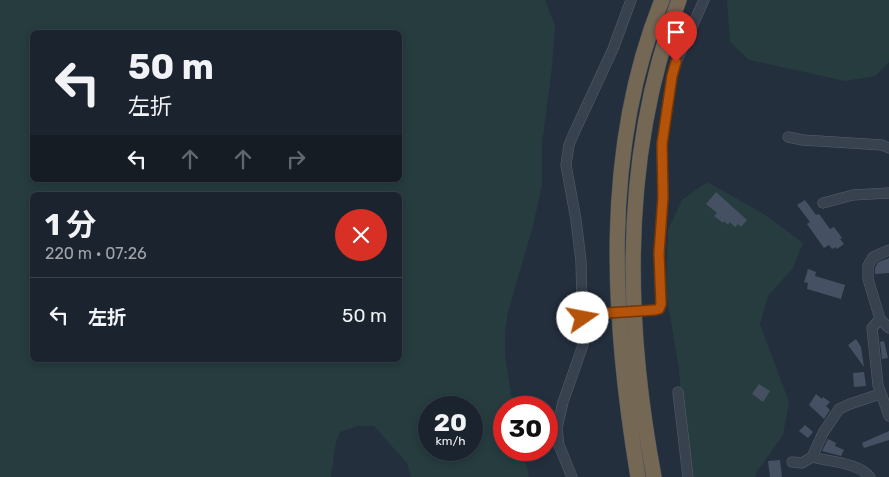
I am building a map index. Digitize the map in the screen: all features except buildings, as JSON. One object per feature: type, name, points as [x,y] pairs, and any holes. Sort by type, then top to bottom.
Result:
[{"type":"highway","points":[[638,477],[624,384],[619,328],[618,210],[623,154],[632,104],[642,61],[662,0]]},
{"type":"highway","points":[[654,477],[634,327],[633,212],[647,107],[657,64],[679,0]]},
{"type":"street","points":[[572,477],[560,445],[557,428],[563,402],[583,345],[587,314],[576,220],[566,165],[569,145],[613,50],[631,0]]},
{"type":"street","points":[[587,314],[655,310],[659,309],[661,304],[659,253],[663,197],[662,144],[672,76],[676,62],[704,0]]},
{"type":"street","points":[[788,137],[803,140],[882,145],[889,148]]},
{"type":"street","points":[[823,203],[853,195],[889,193]]},
{"type":"street","points":[[889,250],[873,257],[868,266],[868,278],[880,319],[889,328]]},
{"type":"street","points":[[880,319],[872,328],[879,389],[889,416]]},
{"type":"street","points":[[792,462],[802,463],[812,457],[822,433],[839,410],[879,389],[889,381]]},
{"type":"street","points":[[678,392],[688,477]]},
{"type":"street","points":[[812,457],[853,466],[870,477]]},
{"type":"green space","points":[[0,0],[545,0],[555,25],[552,67],[542,144],[542,185],[533,226],[508,312],[505,332],[505,355],[511,396],[493,396],[493,461],[525,461],[529,477],[411,477],[407,463],[374,426],[357,426],[340,432],[336,442],[331,477],[0,477]]},
{"type":"green space","points":[[727,0],[889,0],[889,62],[875,76],[845,81],[749,60],[730,42]]},
{"type":"green space","points":[[707,182],[764,214],[803,243],[793,268],[768,296],[760,324],[789,402],[783,435],[755,477],[683,477],[684,439],[679,369],[666,291],[668,230],[682,200]]},
{"type":"route","points":[[583,318],[583,315],[591,314],[655,310],[659,309],[661,304],[659,253],[663,197],[662,144],[672,76],[676,62]]}]
